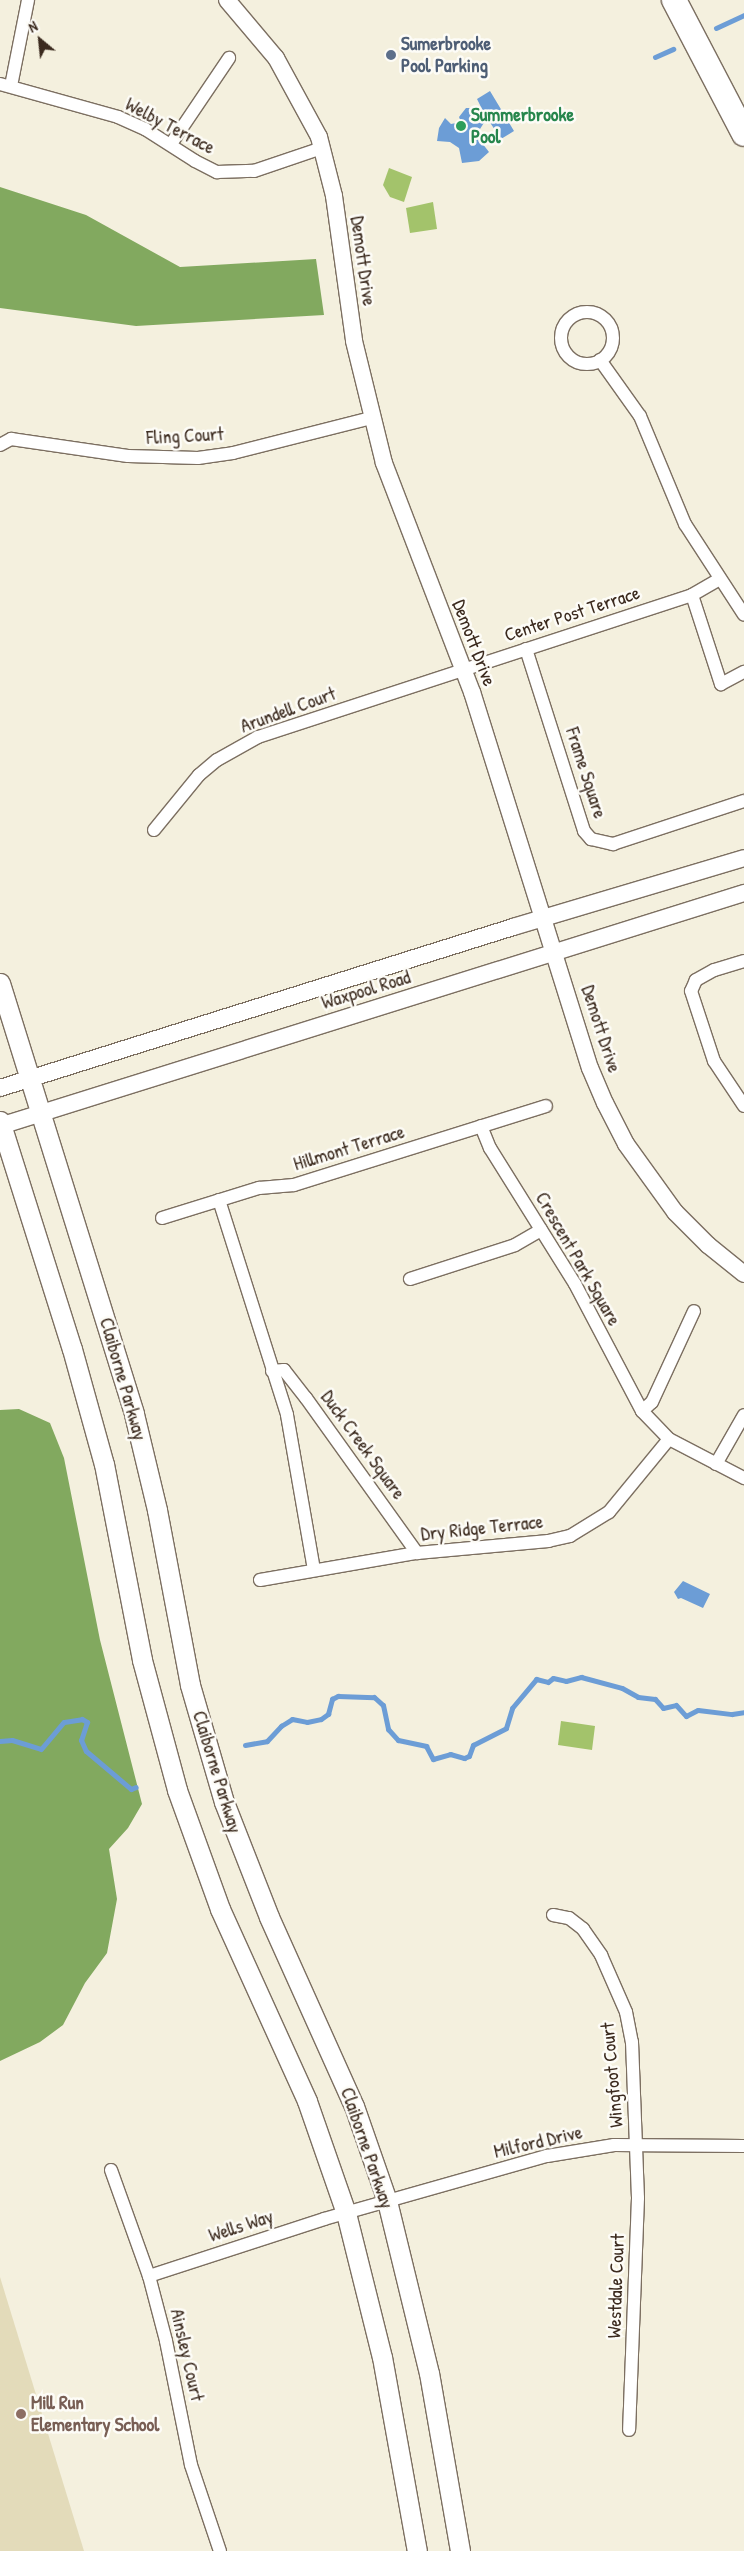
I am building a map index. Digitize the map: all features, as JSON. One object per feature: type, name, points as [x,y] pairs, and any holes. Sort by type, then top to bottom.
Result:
[{"type":"highway","points":[[674,0],[744,134]]},
{"type":"main road","name":"Claiborne Parkway","points":[[0,983],[43,1112],[134,1414],[157,1510],[190,1685],[224,1802],[269,1917],[354,2106],[387,2201],[430,2372],[460,2551]]},
{"type":"main road","points":[[0,1125],[72,1349],[104,1464],[142,1660],[177,1790],[220,1909],[307,2101],[346,2213],[382,2357],[417,2551]]},
{"type":"street","points":[[6,85],[28,0]]},
{"type":"street","name":"Demott Drive","points":[[231,1],[276,58],[306,109],[322,148],[334,196],[354,341],[371,418],[401,515],[464,670],[544,917],[590,1068],[626,1144],[675,1212],[708,1245],[744,1274]]},
{"type":"street","points":[[171,144],[229,58]]},
{"type":"street","name":"Welby Terrace","points":[[6,85],[118,117],[171,144],[204,167],[232,174],[254,171],[322,148]]},
{"type":"street","points":[[590,312],[605,319],[610,326],[612,344],[600,360],[581,363],[567,354],[561,339],[562,330],[573,316],[590,312]]},
{"type":"street","points":[[600,360],[640,416],[685,524],[744,614]]},
{"type":"street","name":"Fling Court","points":[[0,445],[11,439],[128,456],[198,458],[233,453],[371,418]]},
{"type":"street","name":"Center Post Terrace","points":[[464,670],[692,595],[720,579]]},
{"type":"street","points":[[692,595],[721,684],[744,672]]},
{"type":"street","name":"Frame Square","points":[[526,649],[584,830],[592,839],[613,844],[744,801]]},
{"type":"street","name":"Arundell Court","points":[[154,830],[199,774],[237,748],[258,738],[464,670]]},
{"type":"street","name":"Waxpool Road","points":[[0,1088],[544,917],[744,858]]},
{"type":"street","name":"Waxpool Road","points":[[0,1125],[744,893]]},
{"type":"street","points":[[744,961],[714,970],[696,980],[691,991],[714,1061],[744,1106]]},
{"type":"street","name":"Hillmont Terrace","points":[[162,1218],[258,1188],[294,1185],[546,1106]]},
{"type":"street","name":"Crescent Park Square","points":[[481,1126],[490,1148],[575,1284],[642,1411],[669,1439],[744,1478]]},
{"type":"street","points":[[219,1200],[292,1442],[314,1570]]},
{"type":"street","points":[[410,1279],[516,1245],[541,1230]]},
{"type":"street","points":[[642,1411],[652,1402],[694,1311]]},
{"type":"street","name":"Duck Creek Square","points":[[272,1371],[284,1370],[417,1553]]},
{"type":"street","points":[[716,1464],[744,1415]]},
{"type":"street","name":"Dry Ridge Terrace","points":[[260,1580],[417,1553],[548,1541],[570,1536],[609,1512],[669,1439]]},
{"type":"street","name":"Wingfoot Court","points":[[553,1915],[569,1918],[583,1929],[615,1981],[632,2042],[636,2144]]},
{"type":"street","name":"Milford Drive","points":[[346,2213],[547,2156],[584,2149],[636,2144],[744,2146]]},
{"type":"street","name":"Westdale Court","points":[[629,2430],[638,2198],[636,2144]]},
{"type":"street","name":"Ainsley Court","points":[[111,2170],[149,2276],[166,2341],[191,2465],[220,2551]]},
{"type":"street","name":"Wells Way","points":[[149,2276],[346,2213]]},
{"type":"shaded area","name":"Mill Run Elementary School","points":[[0,2277],[84,2551],[0,2551]]},
{"type":"green space","points":[[389,168],[412,177],[404,202],[390,197],[383,185]]},
{"type":"green space","points":[[0,187],[86,215],[180,267],[316,259],[324,315],[136,326],[0,308]]},
{"type":"green space","points":[[433,202],[437,229],[410,233],[406,208]]},
{"type":"green space","points":[[19,1409],[50,1423],[64,1458],[100,1640],[142,1804],[128,1828],[109,1849],[117,1899],[107,1953],[85,1983],[63,2025],[40,2042],[0,2061],[0,1410]]},
{"type":"green space","points":[[561,1721],[595,1726],[592,1750],[558,1745]]},
{"type":"water","name":"Summerbrooke Pool","points":[[490,91],[514,131],[501,139],[487,118],[480,129],[482,143],[489,152],[479,161],[462,163],[459,148],[450,142],[437,141],[439,128],[445,118],[451,124],[461,122],[459,117],[466,108],[474,108],[477,113],[483,111],[477,99]]},
{"type":"water","points":[[683,1581],[710,1594],[703,1608],[681,1598],[678,1599],[674,1592]]},
{"type":"waterway","points":[[716,28],[744,15]]},
{"type":"waterway","points":[[655,57],[673,49]]},
{"type":"waterway","points":[[245,1745],[267,1741],[281,1726],[292,1719],[307,1722],[321,1719],[328,1714],[332,1699],[338,1696],[374,1697],[383,1705],[388,1729],[398,1740],[426,1746],[433,1759],[450,1754],[464,1758],[469,1756],[473,1745],[506,1728],[512,1708],[536,1679],[548,1682],[553,1678],[566,1681],[581,1677],[622,1688],[638,1697],[655,1699],[663,1708],[676,1705],[686,1716],[698,1710],[732,1714],[744,1712]]},
{"type":"waterway","points":[[0,1741],[12,1740],[41,1749],[64,1722],[82,1719],[87,1722],[81,1740],[86,1751],[131,1789],[136,1787]]},
{"type":"place","name":"Sumerbrooke Pool Parking","points":[[391,55]]},
{"type":"place","name":"Summerbrooke Pool","points":[[461,126]]},
{"type":"place","name":"Mill Run Elementary School","points":[[21,2414]]}]
